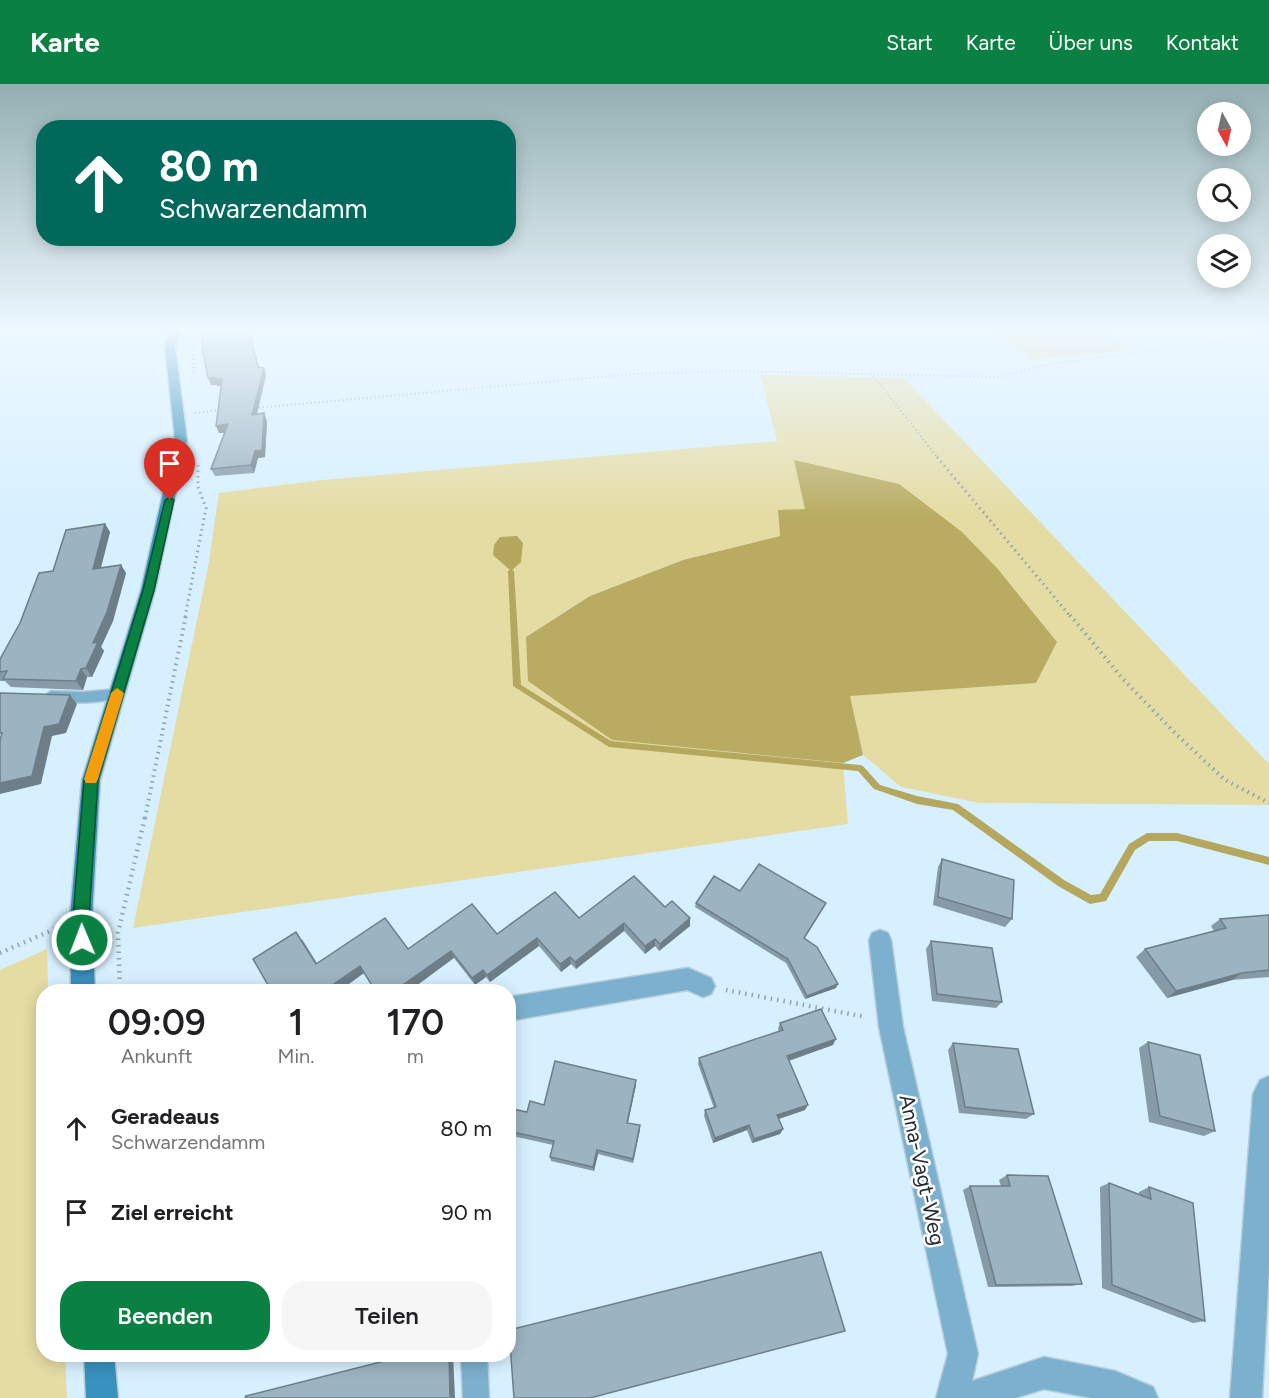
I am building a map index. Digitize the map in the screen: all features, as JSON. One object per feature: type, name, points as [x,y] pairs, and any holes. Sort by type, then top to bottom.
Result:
[{"type":"main road","points":[[83,984],[81,917],[91,780],[148,590],[170,500],[181,440],[176,393]]},
{"type":"main road","points":[[100,1362],[102,1398]]},
{"type":"street","name":"Anna-Vagt-Weg","points":[[880,940],[890,1021],[963,1354],[952,1398]]},
{"type":"street","points":[[516,1008],[688,979],[703,986]]},
{"type":"street","points":[[1246,1398],[1266,1094],[1269,1089]]},
{"type":"street","points":[[967,1398],[1044,1373],[1115,1387],[1142,1398]]},
{"type":"lane","points":[[38,696],[83,697],[119,688]]},
{"type":"lane","points":[[474,1362],[476,1398]]},
{"type":"path","points":[[256,407],[413,393]]},
{"type":"path","points":[[888,393],[938,458],[1122,678],[1174,733],[1225,780],[1269,803]]},
{"type":"path","points":[[197,403],[197,419]]},
{"type":"path","points":[[179,414],[220,411]]},
{"type":"path","points":[[120,984],[118,933],[158,761],[206,508],[198,487],[197,456]]},
{"type":"path","points":[[0,953],[81,917]]},
{"type":"path","points":[[703,986],[890,1021]]},
{"type":"shaded area","points":[[765,393],[918,393],[1269,764],[1269,805],[979,803],[901,787],[863,755],[805,509],[778,511],[780,536],[683,560],[590,596],[526,637],[612,740],[843,763],[848,824],[133,928],[208,567],[219,493],[322,480],[777,441]]},
{"type":"shaded area","points":[[794,460],[899,484],[962,532],[997,568],[1057,642],[1036,683],[850,696],[863,755],[843,763],[612,740],[528,681],[526,637],[590,596],[683,560],[780,536],[778,510],[805,509]]},
{"type":"shaded area","points":[[517,536],[523,543],[521,562],[511,571],[493,555],[494,545],[500,537]]},
{"type":"shaded area","points":[[47,949],[48,984],[36,984],[36,1362],[65,1362],[67,1398],[0,1398],[0,970]]},
{"type":"building","points":[[220,393],[258,393],[252,415],[264,413],[262,450],[255,451],[251,465],[211,469],[228,424],[216,426]]},
{"type":"building","points":[[105,524],[93,569],[121,565],[107,612],[93,643],[98,642],[86,668],[81,669],[76,681],[3,679],[7,671],[0,672],[0,659],[20,623],[39,573],[53,571],[66,530]]},
{"type":"building","points":[[0,693],[70,695],[59,724],[44,727],[32,776],[0,783],[2,733],[0,733]]},
{"type":"building","points":[[942,859],[1014,880],[1012,919],[938,897]]},
{"type":"building","points":[[759,864],[826,903],[804,938],[817,947],[838,984],[807,996],[788,959],[696,903],[714,876],[740,891]]},
{"type":"building","points":[[634,876],[665,907],[672,901],[690,918],[660,944],[655,939],[645,946],[624,923],[575,962],[570,957],[560,964],[537,938],[487,975],[483,970],[472,978],[451,951],[404,984],[371,984],[360,966],[334,984],[267,984],[253,959],[296,932],[316,964],[385,918],[408,949],[472,904],[497,934],[555,892],[579,918]]},
{"type":"building","points":[[1269,915],[1269,970],[1242,973],[1176,991],[1145,949],[1226,928],[1220,919]]},
{"type":"building","points":[[931,941],[992,948],[1002,1002],[937,994]]},
{"type":"building","points":[[821,1009],[836,1039],[787,1056],[808,1105],[777,1115],[783,1129],[754,1139],[749,1125],[715,1138],[705,1110],[716,1107],[699,1058],[783,1030],[780,1023]]},
{"type":"building","points":[[1148,1042],[1200,1055],[1215,1131],[1160,1116]]},
{"type":"building","points":[[953,1043],[1018,1049],[1034,1114],[965,1107]]},
{"type":"building","points":[[555,1061],[636,1080],[627,1123],[640,1125],[633,1159],[597,1150],[593,1167],[550,1157],[554,1141],[516,1133],[516,1110],[527,1112],[530,1101],[544,1105]]},
{"type":"building","points":[[1007,1175],[1048,1176],[1082,1284],[996,1285],[970,1186],[1010,1186]]},
{"type":"building","points":[[1109,1183],[1151,1199],[1149,1187],[1193,1203],[1205,1321],[1112,1285]]},
{"type":"building","points":[[821,1252],[845,1331],[590,1398],[514,1398],[511,1362],[516,1362],[516,1328]]},
{"type":"building","points":[[380,1362],[449,1362],[450,1398],[245,1398]]},
{"type":"waterway","points":[[511,571],[517,686],[609,744],[860,768],[877,787],[917,800],[955,807],[1061,883],[1090,900],[1103,898],[1132,847],[1147,837],[1177,837],[1269,861]]},
{"type":"slow traffic","points":[[91,779],[117,693]]},
{"type":"route","points":[[82,940],[81,917],[91,780],[148,590],[170,500]]}]
